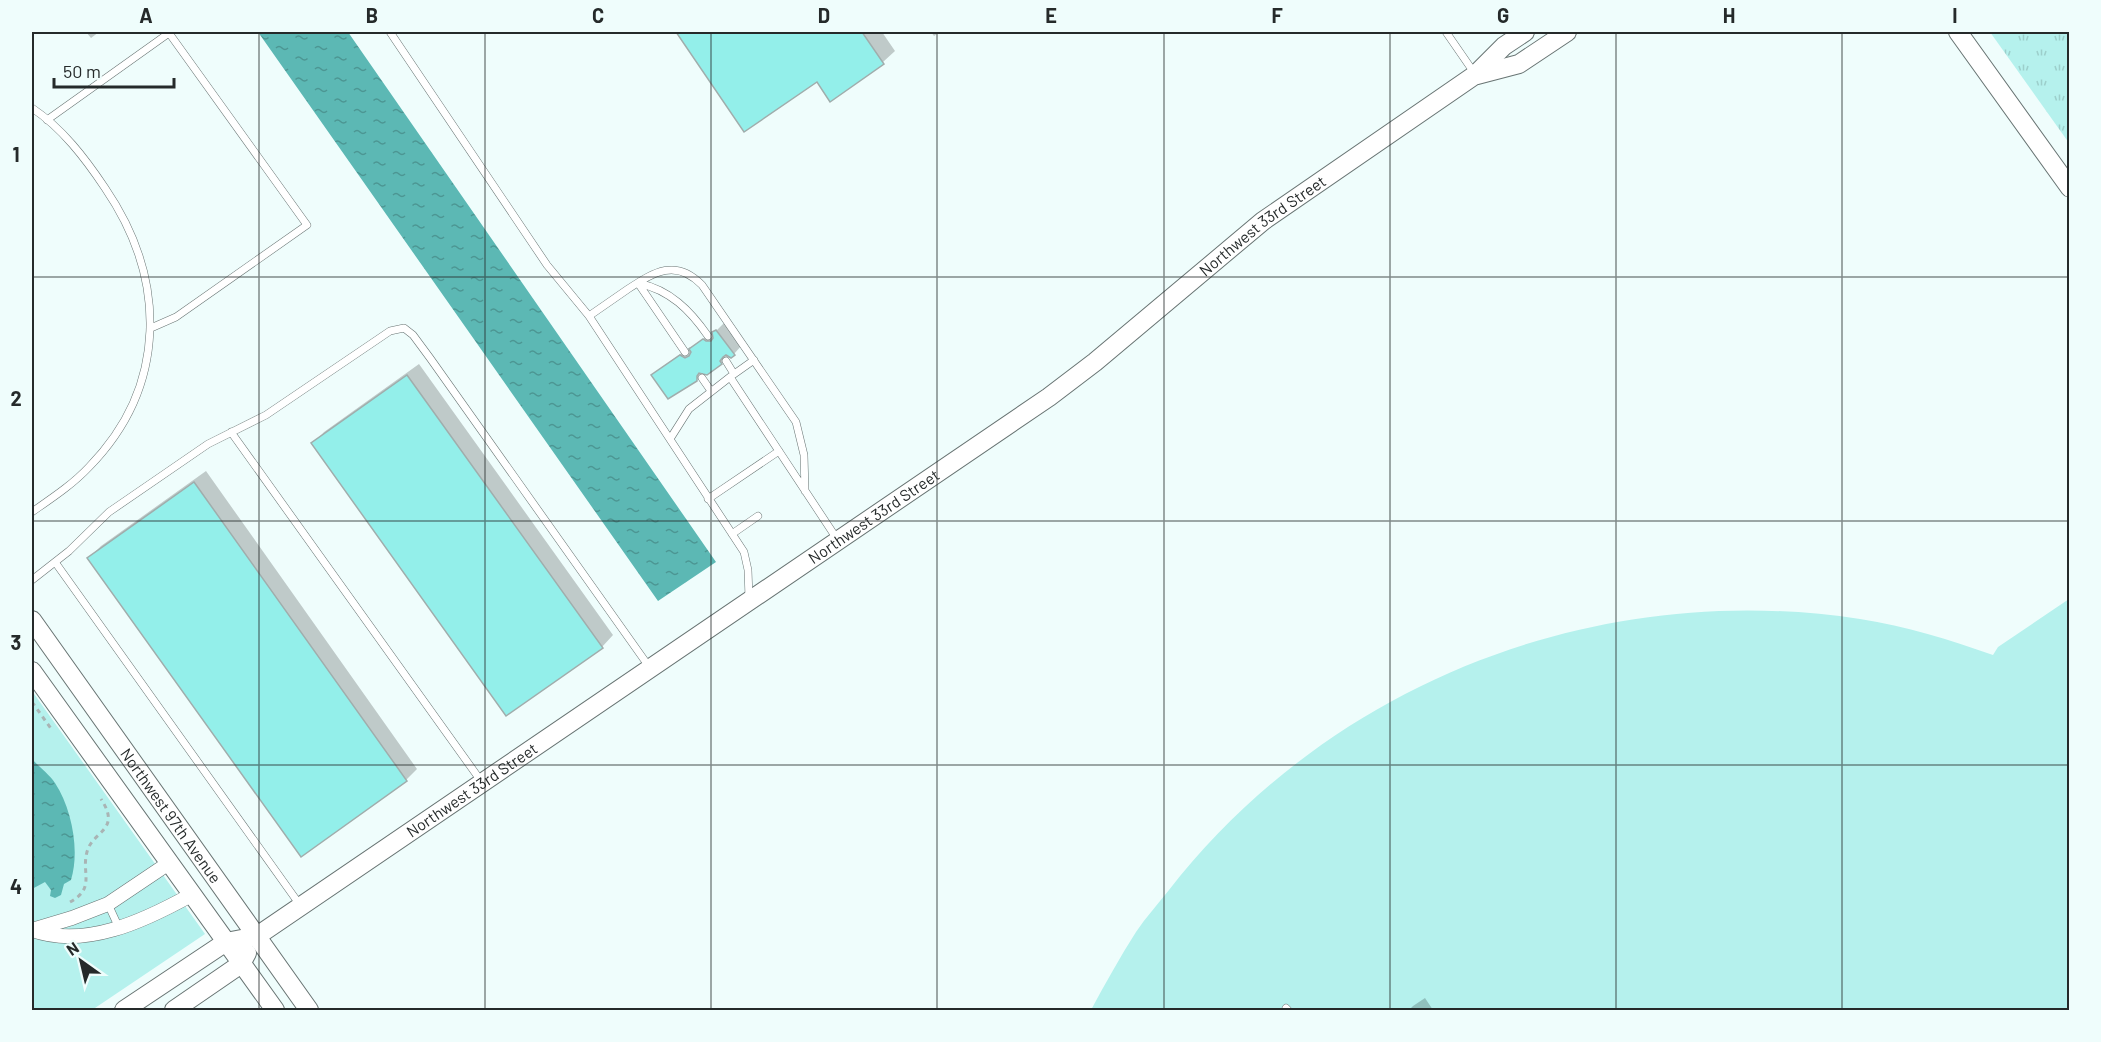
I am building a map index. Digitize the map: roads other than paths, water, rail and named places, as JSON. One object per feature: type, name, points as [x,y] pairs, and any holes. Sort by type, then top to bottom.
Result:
[{"type":"street","name":"Northwest 33rd Street","points":[[124,1011],[226,942],[256,936],[1057,391],[1095,362],[1263,221],[1475,75],[1504,46],[1526,32]]},
{"type":"street","name":"Northwest 33rd Street","points":[[1475,75],[1519,64],[1568,32]]},
{"type":"street","points":[[1958,32],[2070,188]]},
{"type":"street","name":"Northwest 97th Avenue","points":[[32,620],[309,1011]]},
{"type":"street","name":"Northwest 97th Avenue","points":[[32,671],[275,1011]]},
{"type":"street","points":[[32,930],[108,904],[169,863]]},
{"type":"street","points":[[32,930],[49,936],[69,938],[119,928],[191,895]]},
{"type":"street","name":"Northwest 33rd Street","points":[[174,1011],[241,964],[256,936]]},
{"type":"lane","points":[[390,32],[547,265],[589,316],[732,534],[747,561],[749,600]]},
{"type":"lane","points":[[1446,32],[1475,75]]},
{"type":"lane","points":[[47,120],[169,33],[307,225],[176,317],[151,328]]},
{"type":"lane","points":[[32,108],[73,144],[127,224],[145,273],[151,311],[151,328],[140,382],[117,432],[83,473],[32,512]]},
{"type":"lane","points":[[589,316],[655,273],[665,270],[685,272],[694,277],[702,285],[792,414],[799,429],[804,455],[805,491]]},
{"type":"lane","points":[[638,283],[668,294],[686,307],[708,336]]},
{"type":"lane","points":[[638,283],[685,352]]},
{"type":"lane","points":[[32,580],[69,551],[109,512],[208,444],[266,415],[395,329],[404,328],[430,358],[650,668]]},
{"type":"lane","points":[[670,440],[689,409],[754,360]]},
{"type":"lane","points":[[726,361],[732,375],[779,451],[838,541]]},
{"type":"lane","points":[[702,378],[711,391]]},
{"type":"lane","points":[[231,432],[482,782]]},
{"type":"lane","points":[[708,499],[779,451]]},
{"type":"lane","points":[[732,534],[758,516]]},
{"type":"lane","points":[[55,562],[300,906]]},
{"type":"lane","points":[[108,904],[119,928]]},
{"type":"water","points":[[258,32],[348,32],[716,562],[658,601]]},
{"type":"water","points":[[32,759],[50,777],[61,793],[73,830],[74,869],[71,880],[64,884],[61,895],[55,898],[50,896],[51,890],[45,882],[32,889]]}]
